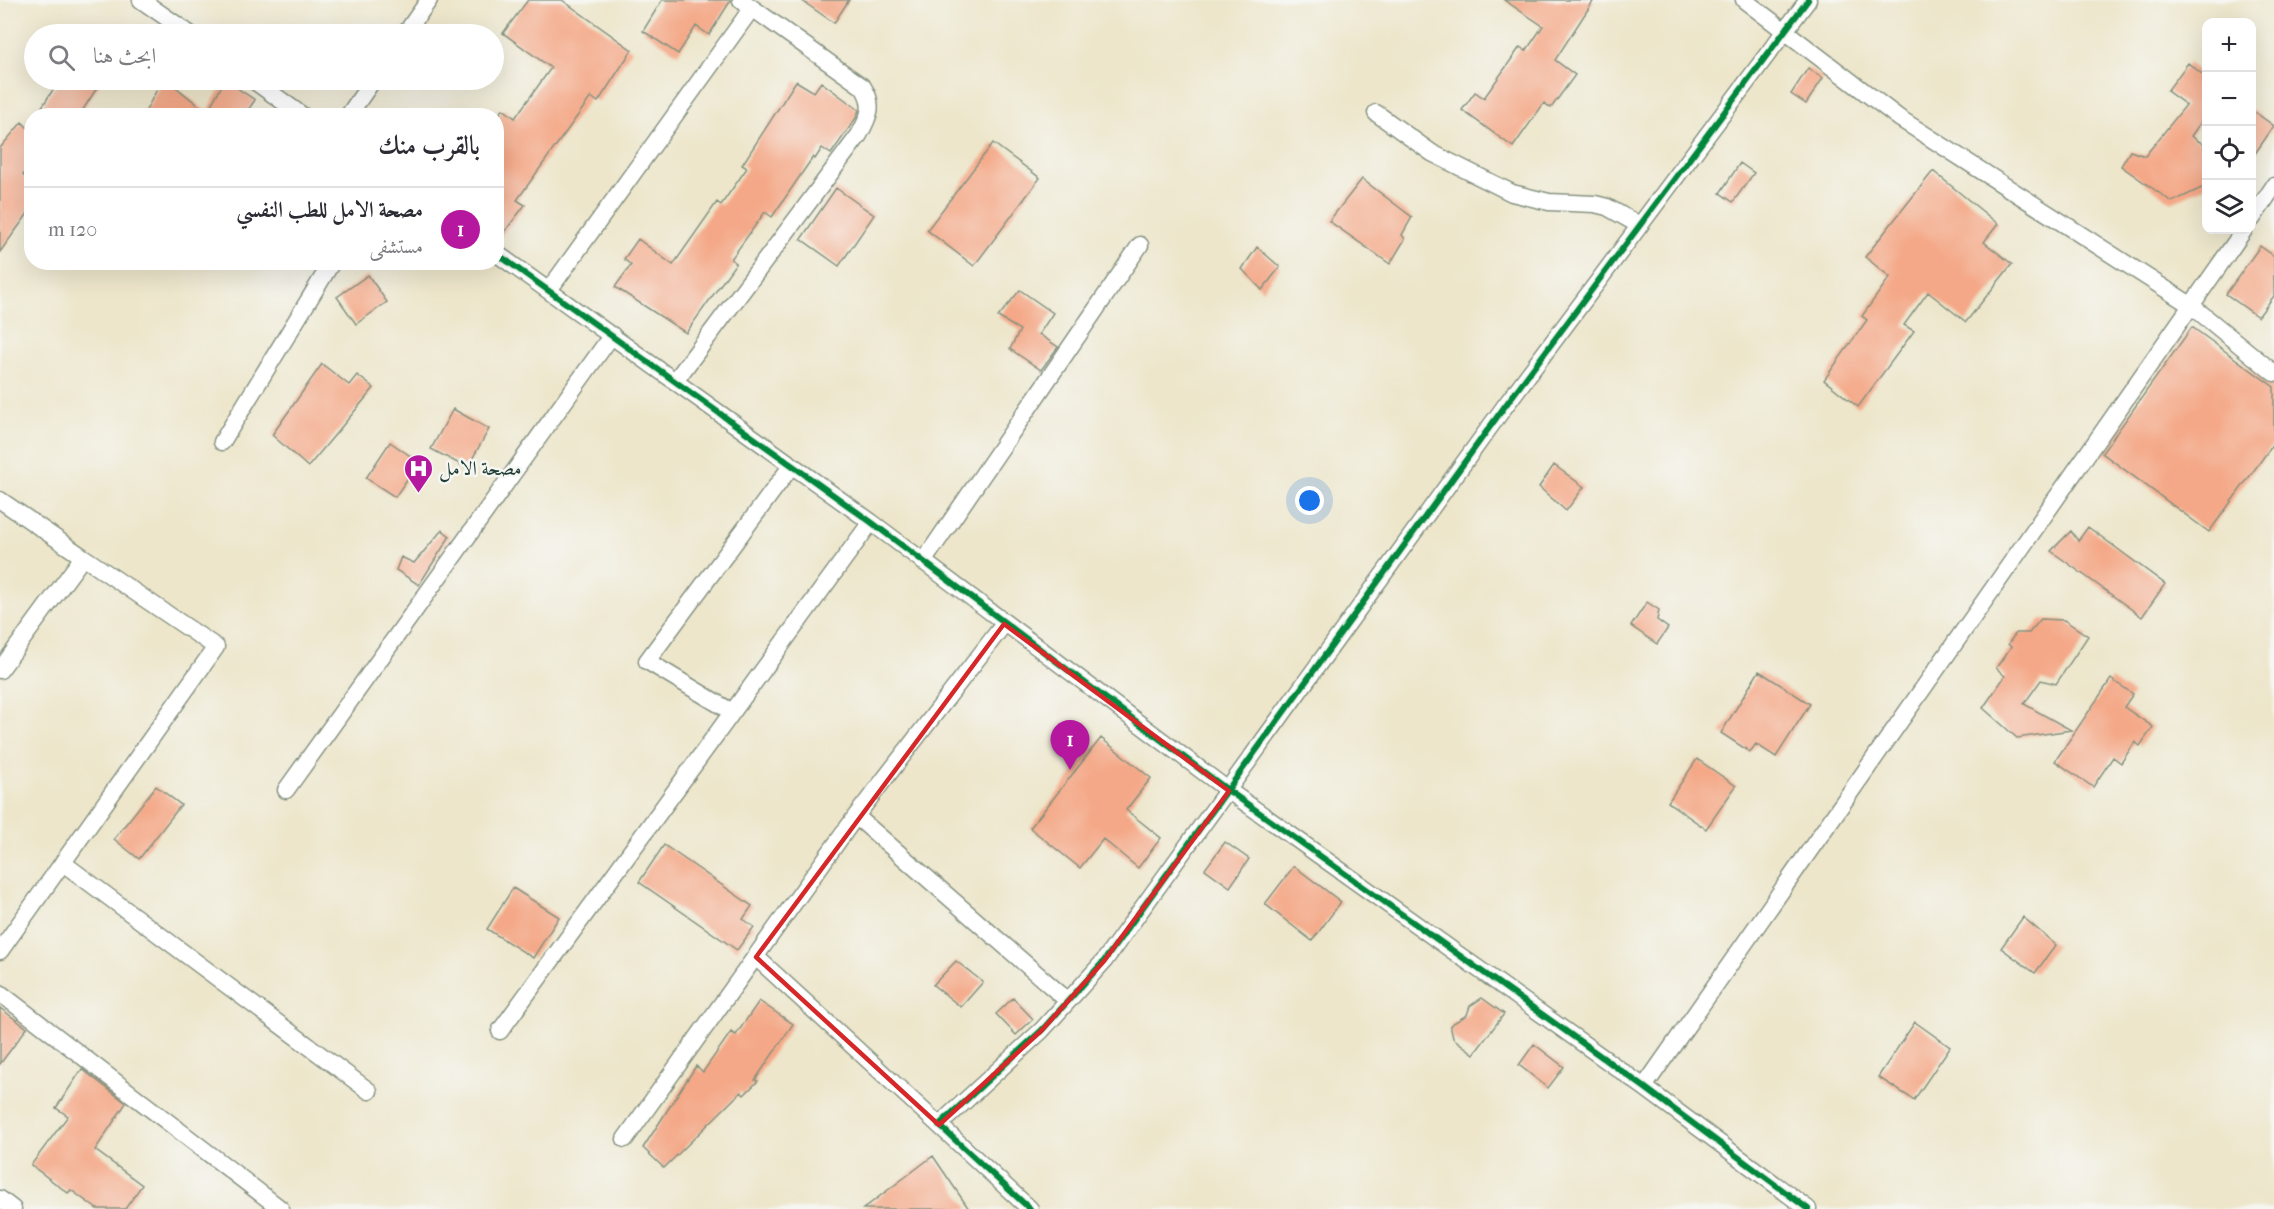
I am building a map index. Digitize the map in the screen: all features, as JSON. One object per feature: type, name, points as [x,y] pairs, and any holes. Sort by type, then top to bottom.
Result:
[{"type":"street","points":[[141,0],[176,24]]},
{"type":"street","points":[[161,14],[171,0]]},
{"type":"street","points":[[412,24],[429,0]]},
{"type":"street","points":[[1744,0],[1899,118],[2192,306],[2274,373]]},
{"type":"street","points":[[939,1125],[1042,1030],[1104,961],[1639,225],[1808,0]]},
{"type":"street","points":[[549,290],[746,4],[863,87],[870,98],[870,115],[859,135],[675,381]]},
{"type":"street","points":[[267,90],[292,108]]},
{"type":"street","points":[[354,108],[366,90]]},
{"type":"street","points":[[1376,112],[1432,153],[1512,193],[1549,202],[1595,204],[1607,207],[1639,225]]},
{"type":"street","points":[[2256,213],[2274,186]]},
{"type":"street","points":[[1644,1087],[2241,234]]},
{"type":"street","points":[[923,562],[1140,245]]},
{"type":"street","points":[[504,259],[871,522],[1229,791],[1644,1087],[1808,1209]]},
{"type":"street","points":[[222,442],[327,270]]},
{"type":"street","points":[[286,790],[612,335]]},
{"type":"street","points":[[732,712],[647,661],[792,465]]},
{"type":"street","points":[[0,500],[216,647],[0,951]]},
{"type":"street","points":[[500,1031],[871,522]]},
{"type":"street","points":[[0,670],[83,557]]},
{"type":"street","points":[[625,1139],[856,816],[1004,624]]},
{"type":"street","points":[[856,816],[1068,1000]]},
{"type":"street","points":[[63,863],[369,1091]]},
{"type":"street","points":[[756,957],[1029,1209]]},
{"type":"street","points":[[0,993],[281,1209]]},
{"type":"street","points":[[0,1199],[13,1209]]},
{"type":"highlighted area","points":[[1004,624],[1229,791],[1104,961],[1042,1030],[939,1125],[756,957]]},
{"type":"building","points":[[528,0],[562,0],[632,50],[598,102],[591,97],[517,200],[525,205],[504,233],[504,110],[515,118],[551,68],[504,32]]},
{"type":"building","points":[[662,0],[731,0],[709,35],[696,26],[678,54],[643,31]]},
{"type":"building","points":[[801,0],[849,0],[834,23]]},
{"type":"building","points":[[1504,0],[1594,0],[1555,60],[1575,75],[1551,108],[1544,103],[1513,147],[1462,110],[1475,92],[1484,98],[1520,47],[1526,51],[1543,26]]},
{"type":"building","points":[[2188,63],[2202,74],[2202,121],[2191,136],[2202,143],[2202,188],[2172,202],[2121,166],[2130,151],[2145,156],[2186,105],[2167,91]]},
{"type":"building","points":[[1808,68],[1823,78],[1806,104],[1791,94]]},
{"type":"building","points":[[796,81],[814,92],[821,82],[859,110],[856,118],[831,154],[822,148],[815,159],[813,157],[772,217],[765,212],[731,259],[736,263],[686,333],[615,287],[631,265],[624,259],[638,239],[673,265],[717,202],[721,205],[747,168],[742,165]]},
{"type":"building","points":[[53,90],[96,90],[84,108],[41,108]]},
{"type":"building","points":[[157,90],[180,90],[202,108],[147,108]]},
{"type":"building","points":[[219,90],[240,90],[255,100],[250,108],[209,108]]},
{"type":"building","points":[[2256,113],[2274,126],[2256,152]]},
{"type":"building","points":[[22,122],[24,124],[24,219],[0,252],[0,148]]},
{"type":"building","points":[[993,143],[1040,178],[974,266],[927,230]]},
{"type":"building","points":[[1740,163],[1754,173],[1733,202],[1720,193]]},
{"type":"building","points":[[1933,171],[1998,224],[1984,242],[2012,264],[1966,322],[1928,292],[1904,325],[1914,331],[1858,407],[1824,380],[1867,320],[1862,316],[1890,277],[1865,257]]},
{"type":"building","points":[[1362,179],[1412,217],[1402,235],[1405,239],[1390,264],[1329,221]]},
{"type":"building","points":[[836,188],[874,215],[839,266],[801,239]]},
{"type":"building","points":[[2260,246],[2274,256],[2274,296],[2258,317],[2226,294]]},
{"type":"building","points":[[1257,247],[1280,267],[1262,290],[1242,269]]},
{"type":"building","points":[[368,275],[387,302],[356,324],[337,297]]},
{"type":"building","points":[[1020,290],[1053,313],[1039,334],[1058,347],[1041,370],[1010,349],[1020,330],[998,317]]},
{"type":"building","points":[[2192,327],[2274,387],[2274,443],[2209,532],[2102,453]]},
{"type":"building","points":[[322,364],[349,385],[357,375],[374,388],[308,467],[272,435]]},
{"type":"building","points":[[453,409],[489,429],[467,468],[431,449]]},
{"type":"building","points":[[390,442],[419,462],[395,497],[366,478]]},
{"type":"building","points":[[1554,465],[1584,487],[1566,511],[1539,487]]},
{"type":"building","points":[[2088,527],[2165,584],[2142,617],[2051,551],[2071,531],[2078,541]]},
{"type":"building","points":[[442,530],[450,536],[419,585],[396,570],[401,557],[414,563]]},
{"type":"building","points":[[1647,602],[1659,610],[1657,620],[1668,628],[1657,644],[1631,626]]},
{"type":"building","points":[[2041,619],[2064,620],[2088,636],[2056,684],[2041,680],[2024,704],[2071,730],[2017,738],[1983,708],[2005,676],[1996,668],[2011,647],[2008,644],[2016,633],[2029,633]]},
{"type":"building","points":[[1759,671],[1810,704],[1776,757],[1756,744],[1750,752],[1721,733]]},
{"type":"building","points":[[2111,679],[2133,694],[2124,707],[2153,727],[2140,746],[2135,742],[2121,763],[2113,757],[2093,787],[2055,761]]},
{"type":"building","points":[[1101,738],[1151,778],[1126,810],[1161,838],[1138,868],[1103,839],[1080,868],[1030,828]]},
{"type":"building","points":[[1697,759],[1736,786],[1706,829],[1668,802]]},
{"type":"building","points":[[156,786],[181,805],[139,859],[114,839]]},
{"type":"building","points":[[1225,842],[1249,859],[1230,887],[1205,869]]},
{"type":"building","points":[[664,845],[752,906],[743,919],[754,927],[737,950],[639,882]]},
{"type":"building","points":[[1294,866],[1341,902],[1312,941],[1265,904]]},
{"type":"building","points":[[513,888],[559,917],[533,958],[487,929]]},
{"type":"building","points":[[2023,917],[2056,945],[2035,973],[2001,948]]},
{"type":"building","points":[[956,961],[983,982],[961,1007],[933,985]]},
{"type":"building","points":[[1013,998],[1033,1019],[1016,1035],[996,1014]]},
{"type":"building","points":[[1482,998],[1504,1014],[1474,1054],[1453,1038],[1450,1025],[1467,1015],[1470,1006]]},
{"type":"building","points":[[759,1001],[793,1024],[755,1080],[758,1081],[744,1095],[741,1092],[664,1168],[643,1148],[696,1066],[703,1072],[731,1032],[736,1035]]},
{"type":"building","points":[[0,1008],[27,1028],[0,1064]]},
{"type":"building","points":[[1915,1022],[1950,1047],[1914,1100],[1878,1077]]},
{"type":"building","points":[[1534,1044],[1564,1067],[1548,1088],[1519,1065]]},
{"type":"building","points":[[82,1069],[126,1103],[95,1150],[142,1185],[125,1209],[97,1209],[71,1190],[68,1193],[31,1165],[68,1116],[56,1108]]},
{"type":"building","points":[[933,1156],[969,1209],[863,1209]]},
{"type":"cycle path","points":[[1030,1209],[939,1125],[1042,1030],[1104,961],[1505,406],[1808,0]]},
{"type":"cycle path","points":[[504,259],[871,522],[1229,791],[1644,1087],[1808,1209]]},
{"type":"place","name":"مصحة الامل","points":[[418,494]]},
{"type":"place","name":"مصحة الامل للطب النفسي","points":[[1070,770]]}]
